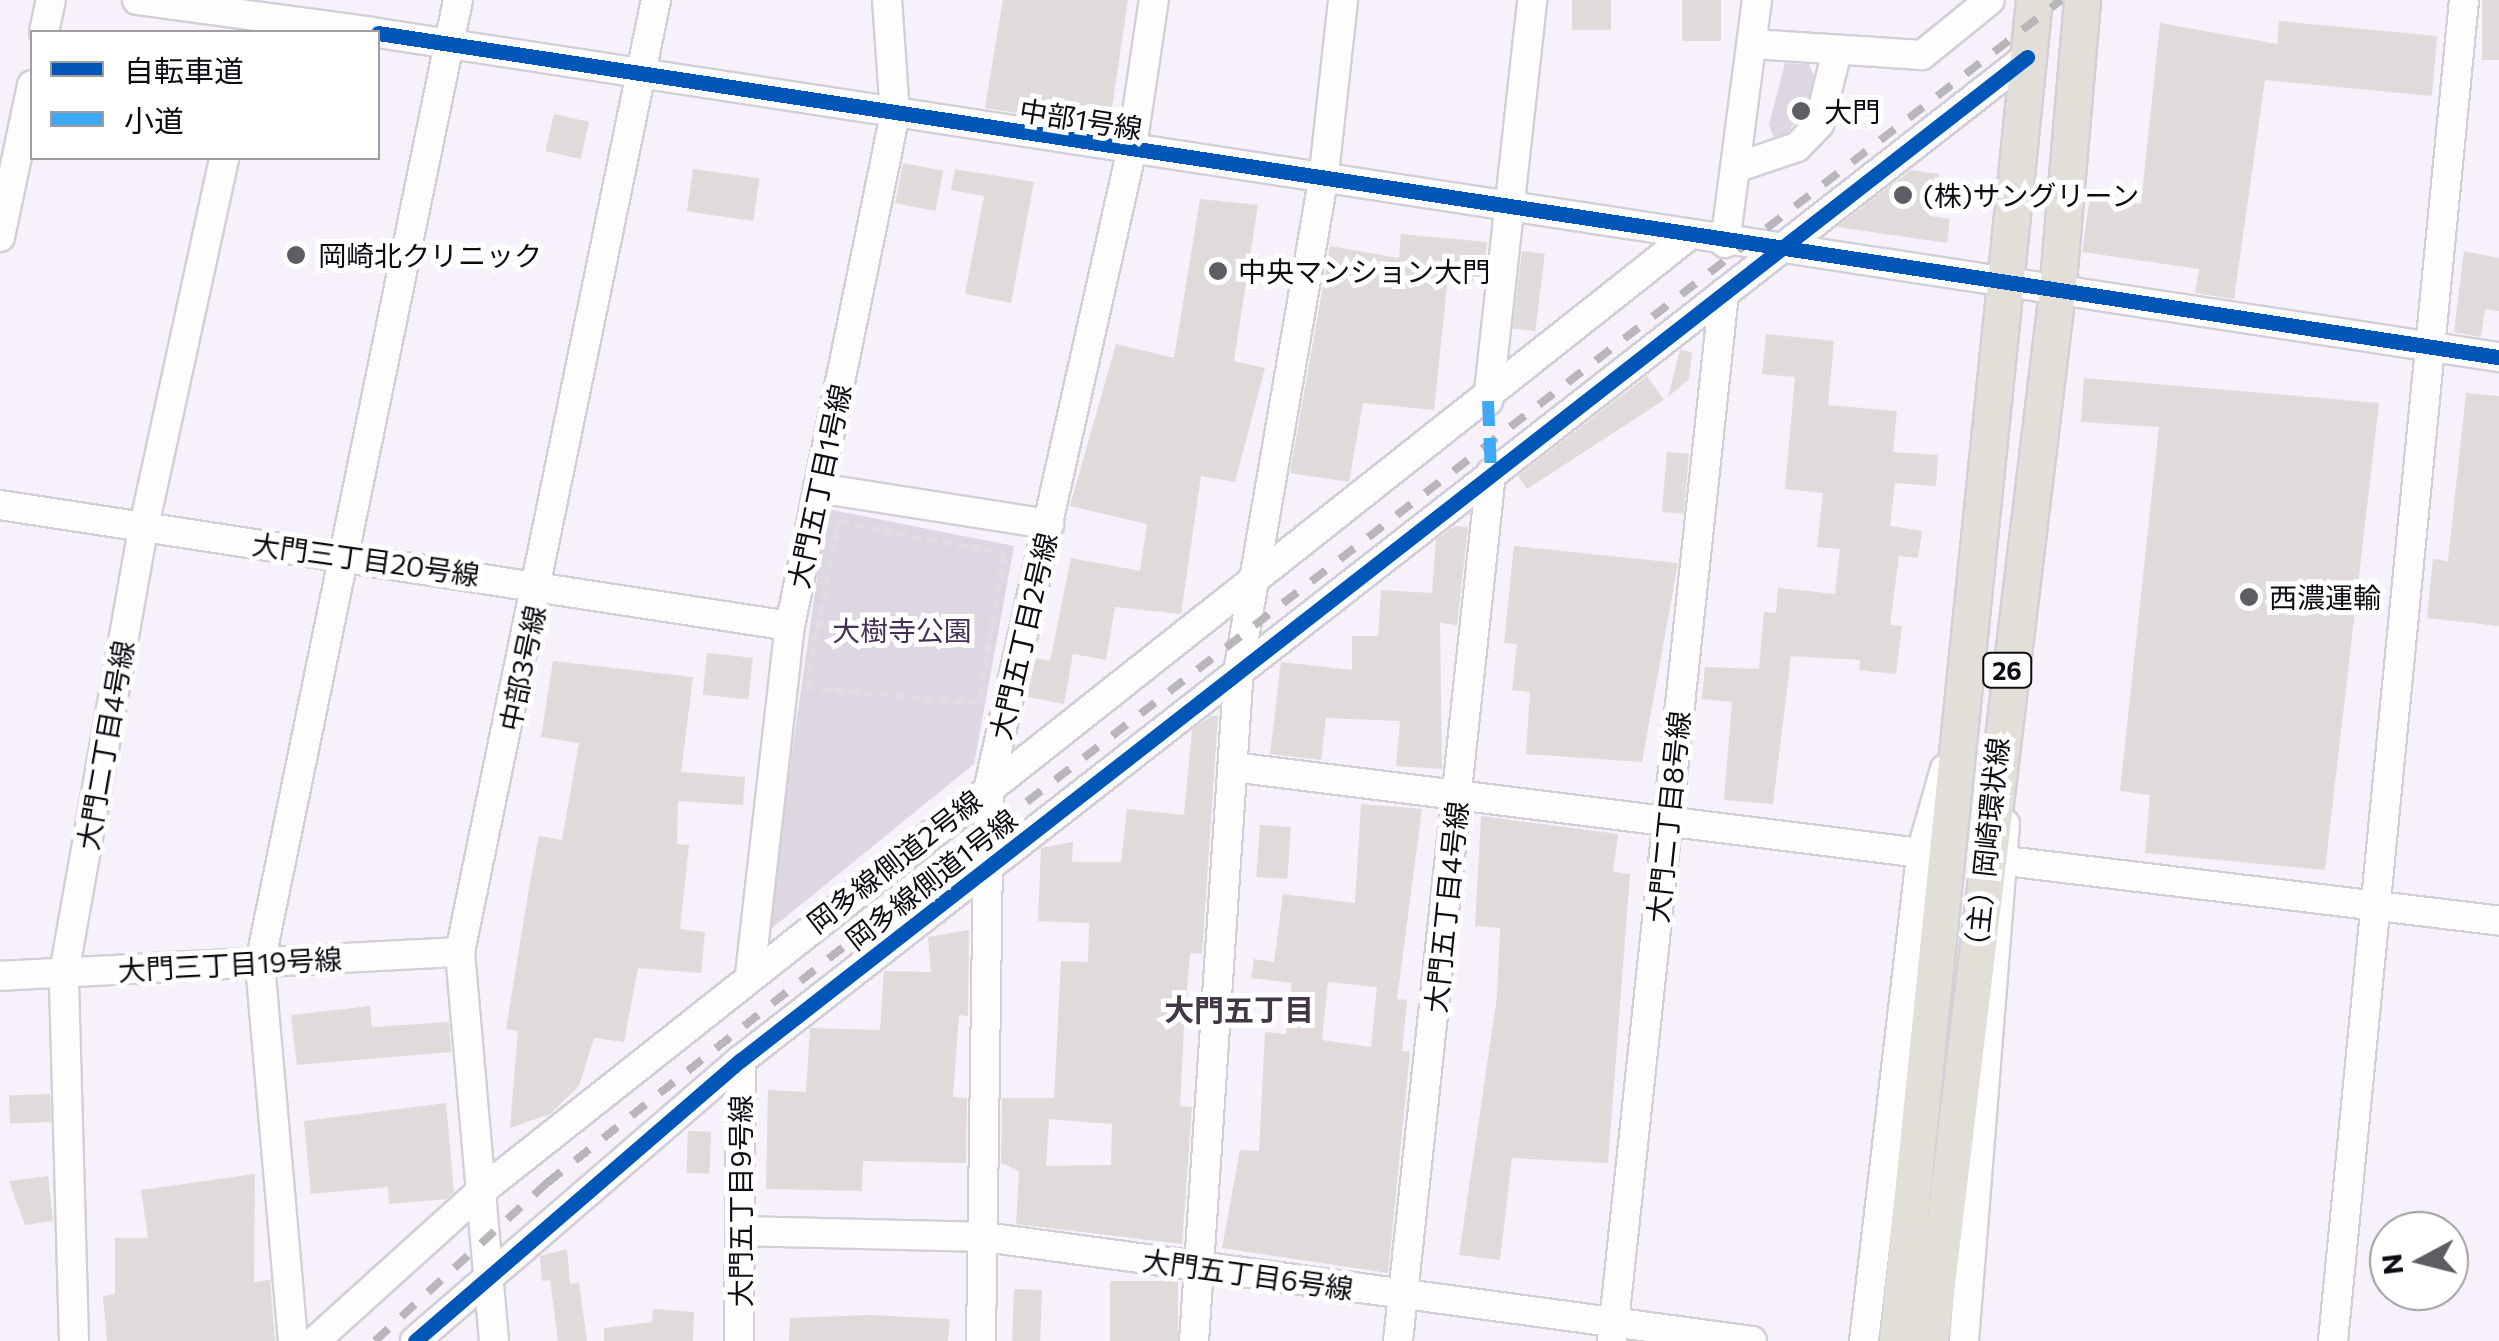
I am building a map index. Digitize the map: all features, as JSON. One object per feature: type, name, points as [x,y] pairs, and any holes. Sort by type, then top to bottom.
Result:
[{"type":"main road","name":"（主）岡崎環状線","points":[[1897,1341],[2034,0]]},
{"type":"main road","name":"（主）岡崎環状線","points":[[1930,1341],[2000,718],[2057,292],[2086,4]]},
{"type":"street","points":[[44,30],[50,0]]},
{"type":"street","name":"中部1号線","points":[[136,0],[354,30]]},
{"type":"street","points":[[293,1341],[260,963],[458,0]]},
{"type":"street","name":"中部3号線","points":[[494,1341],[460,952],[540,584],[645,72],[656,0]]},
{"type":"street","name":"大門五丁目1号線","points":[[750,974],[790,626],[895,114],[887,0]]},
{"type":"street","name":"大門五丁目2号線","points":[[981,1341],[991,863],[989,786],[1132,153],[1154,0]]},
{"type":"street","points":[[1194,1341],[1239,667],[1323,182],[1343,0]]},
{"type":"street","points":[[1488,401],[1532,0]]},
{"type":"street","points":[[1725,243],[1757,0]]},
{"type":"street","points":[[1752,44],[1836,54],[1922,54],[1990,0]]},
{"type":"street","points":[[2333,1341],[2464,0]]},
{"type":"street","name":"中部1号線","points":[[380,34],[645,72],[1509,211],[2499,357]]},
{"type":"street","points":[[1738,167],[1797,147],[1820,124],[1836,54]]},
{"type":"street","name":"岡多線側道1号線","points":[[416,1341],[488,1273],[741,1060],[1239,667],[2027,58]]},
{"type":"street","points":[[0,237],[30,94]]},
{"type":"street","name":"大門二丁目4号線","points":[[74,1341],[64,973],[144,526],[224,160]]},
{"type":"street","name":"岡多線側道2号線","points":[[315,1341],[480,1192],[750,974],[1488,401],[1686,238]]},
{"type":"street","name":"大門二丁目8号線","points":[[1613,1333],[1724,293]]},
{"type":"street","name":"大門五丁目4号線","points":[[1398,1341],[1491,473]]},
{"type":"street","points":[[818,488],[1048,524]]},
{"type":"street","name":"大門三丁目20号線","points":[[0,506],[540,584],[790,626]]},
{"type":"street","points":[[1864,1341],[1920,854],[1963,704]]},
{"type":"street","points":[[1964,1341],[2006,861],[2000,718]]},
{"type":"street","points":[[1233,767],[1920,854]]},
{"type":"street","points":[[2006,861],[2499,921]]},
{"type":"street","name":"大門三丁目19号線","points":[[0,976],[460,952]]},
{"type":"street","name":"大門五丁目9号線","points":[[739,1341],[741,1060]]},
{"type":"street","name":"大門五丁目6号線","points":[[742,1231],[984,1238],[1402,1295],[1613,1333],[1752,1341]]},
{"type":"path","points":[[838,521],[1004,554],[979,703],[806,687],[838,521]]},
{"type":"green space","points":[[1785,63],[1809,64],[1820,92],[1777,145],[1769,125]]},
{"type":"green space","name":"大樹寺公園","points":[[827,509],[1014,546],[974,764],[766,933]]},
{"type":"building","points":[[1003,0],[1128,0],[1109,127],[985,108]]},
{"type":"building","points":[[1572,0],[1611,0],[1611,30],[1572,30]]},
{"type":"building","points":[[1682,0],[1721,0],[1721,41],[1682,41]]},
{"type":"building","points":[[2482,0],[2499,0],[2499,60],[2482,60]]},
{"type":"building","points":[[2279,21],[2437,36],[2432,96],[2265,80],[2234,299],[2195,293],[2199,269],[2082,252],[2090,197],[2141,204],[2160,23],[2277,44]]},
{"type":"building","points":[[554,114],[589,122],[581,159],[545,151]]},
{"type":"building","points":[[903,163],[943,171],[935,211],[895,203]]},
{"type":"building","points":[[693,169],[759,178],[753,221],[687,212]]},
{"type":"building","points":[[955,169],[1034,182],[1011,303],[965,294],[984,196],[951,190]]},
{"type":"building","name":"(株)サングリーン","points":[[1911,170],[1939,174],[1930,216],[1950,219],[1947,243],[1837,227]]},
{"type":"building","points":[[1200,199],[1258,205],[1234,361],[1265,368],[1235,482],[1201,476],[1181,614],[1115,607],[1106,660],[1073,654],[1064,704],[1027,697],[1036,658],[1050,661],[1071,558],[1140,571],[1147,524],[1070,506],[1116,344],[1174,358]]},
{"type":"building","points":[[1401,234],[1487,242],[1483,283],[1448,276],[1434,410],[1363,403],[1349,482],[1290,473],[1330,246],[1399,258]]},
{"type":"building","points":[[1522,251],[1545,254],[1535,331],[1512,328]]},
{"type":"building","points":[[2464,251],[2499,258],[2499,311],[2485,309],[2481,337],[2454,332]]},
{"type":"building","points":[[1766,334],[1834,341],[1828,405],[1897,411],[1893,452],[1938,455],[1936,486],[1895,483],[1890,526],[1922,531],[1918,558],[1899,556],[1890,625],[1902,626],[1896,674],[1859,670],[1860,660],[1791,656],[1773,804],[1724,800],[1732,702],[1702,699],[1705,667],[1759,669],[1764,612],[1776,613],[1778,588],[1835,594],[1840,549],[1817,547],[1823,493],[1785,489],[1795,377],[1762,374]]},
{"type":"building","points":[[1680,350],[1692,352],[1689,379],[1668,397]]},
{"type":"building","points":[[1647,376],[1664,400],[1527,489],[1518,476]]},
{"type":"building","name":"西濃運輸","points":[[2084,378],[2379,403],[2325,870],[2145,853],[2150,795],[2120,791],[2159,427],[2081,422]]},
{"type":"building","points":[[2466,393],[2499,396],[2499,626],[2427,618],[2433,559],[2448,561]]},
{"type":"building","points":[[1667,452],[1689,454],[1684,514],[1662,512]]},
{"type":"building","points":[[1455,526],[1468,527],[1457,625],[1440,623],[1442,769],[1396,766],[1400,721],[1326,718],[1321,760],[1270,754],[1281,662],[1352,670],[1352,636],[1378,636],[1381,590],[1432,593],[1436,540]]},
{"type":"building","points":[[1514,546],[1678,563],[1642,762],[1526,754],[1530,692],[1512,690],[1517,644],[1504,643]]},
{"type":"building","points":[[707,653],[753,658],[748,700],[703,695]]},
{"type":"building","points":[[553,661],[693,677],[681,772],[745,777],[743,805],[678,801],[677,844],[689,845],[680,929],[705,932],[701,973],[638,968],[624,1042],[594,1038],[579,1086],[550,1114],[510,1128],[518,1031],[506,1029],[530,882],[539,836],[562,840],[579,743],[541,737]]},
{"type":"building","points":[[1211,716],[1218,716],[1202,954],[1190,953],[1184,1025],[1180,1106],[1192,1107],[1182,1244],[1016,1224],[1019,1171],[1001,1163],[1002,1098],[1054,1098],[1061,961],[1088,962],[1089,923],[1038,921],[1041,848],[1073,842],[1072,862],[1121,862],[1127,809],[1184,815],[1192,730]],"holes":[[[1049,1119],[1112,1124],[1111,1165],[1046,1166]]]},
{"type":"building","points":[[1361,804],[1422,809],[1397,999],[1407,1000],[1402,1051],[1410,1052],[1388,1273],[1222,1248],[1240,1150],[1259,1151],[1265,1032],[1286,1034],[1292,983],[1251,978],[1254,959],[1274,962],[1283,894],[1355,903]],"holes":[[[1328,982],[1377,987],[1371,1047],[1322,1040]]]},
{"type":"building","points":[[1481,816],[1618,834],[1613,872],[1630,874],[1608,1163],[1512,1158],[1500,1260],[1459,1255],[1497,997],[1500,928],[1475,926]]},
{"type":"building","points":[[1260,825],[1291,827],[1287,879],[1256,877]]},
{"type":"building","points":[[969,930],[968,1016],[959,1015],[953,1097],[967,1098],[966,1163],[863,1161],[862,1191],[766,1189],[768,1090],[806,1092],[810,1028],[880,1030],[884,971],[931,972],[928,937]]},
{"type":"building","points":[[370,1006],[372,1027],[449,1022],[451,1052],[297,1065],[291,1015]]},
{"type":"building","points":[[50,1094],[51,1122],[10,1123],[9,1095]]},
{"type":"building","points":[[446,1103],[454,1192],[446,1199],[389,1204],[388,1187],[311,1194],[304,1121]]},
{"type":"building","points":[[688,1131],[711,1132],[710,1174],[687,1173]]},
{"type":"building","points":[[255,1174],[254,1282],[270,1280],[275,1341],[107,1341],[103,1296],[115,1294],[115,1238],[148,1238],[141,1190]]},
{"type":"building","points":[[48,1176],[53,1221],[25,1225],[9,1181]]},
{"type":"building","points":[[567,1249],[570,1284],[579,1283],[587,1341],[558,1341],[550,1280],[542,1281],[540,1256]]},
{"type":"building","points":[[1110,1281],[1178,1281],[1178,1341],[1110,1341]]},
{"type":"building","points":[[1014,1289],[1042,1290],[1040,1341],[1012,1341]]},
{"type":"building","points":[[653,1309],[694,1312],[693,1341],[604,1341],[604,1328],[652,1322]]},
{"type":"building","points":[[870,1315],[950,1319],[948,1341],[789,1341],[790,1318]]},
{"type":"railway","points":[[375,1341],[547,1183],[970,846],[2061,0]]},
{"type":"marked path","points":[[1488,401],[1491,473]]},
{"type":"cycle path","points":[[380,33],[2499,357]]},
{"type":"cycle path","points":[[415,1341],[741,1060],[2027,57]]},
{"type":"place","name":"大門","points":[[1801,111]]},
{"type":"place","name":"(株)サングリーン","points":[[1903,195]]},
{"type":"place","name":"岡崎北クリニック","points":[[296,255]]},
{"type":"place","name":"中央マンション大門","points":[[1218,271]]},
{"type":"place","name":"西濃運輸","points":[[2249,597]]},
{"type":"district","name":"大門五丁目","points":[[1239,1009]]}]
